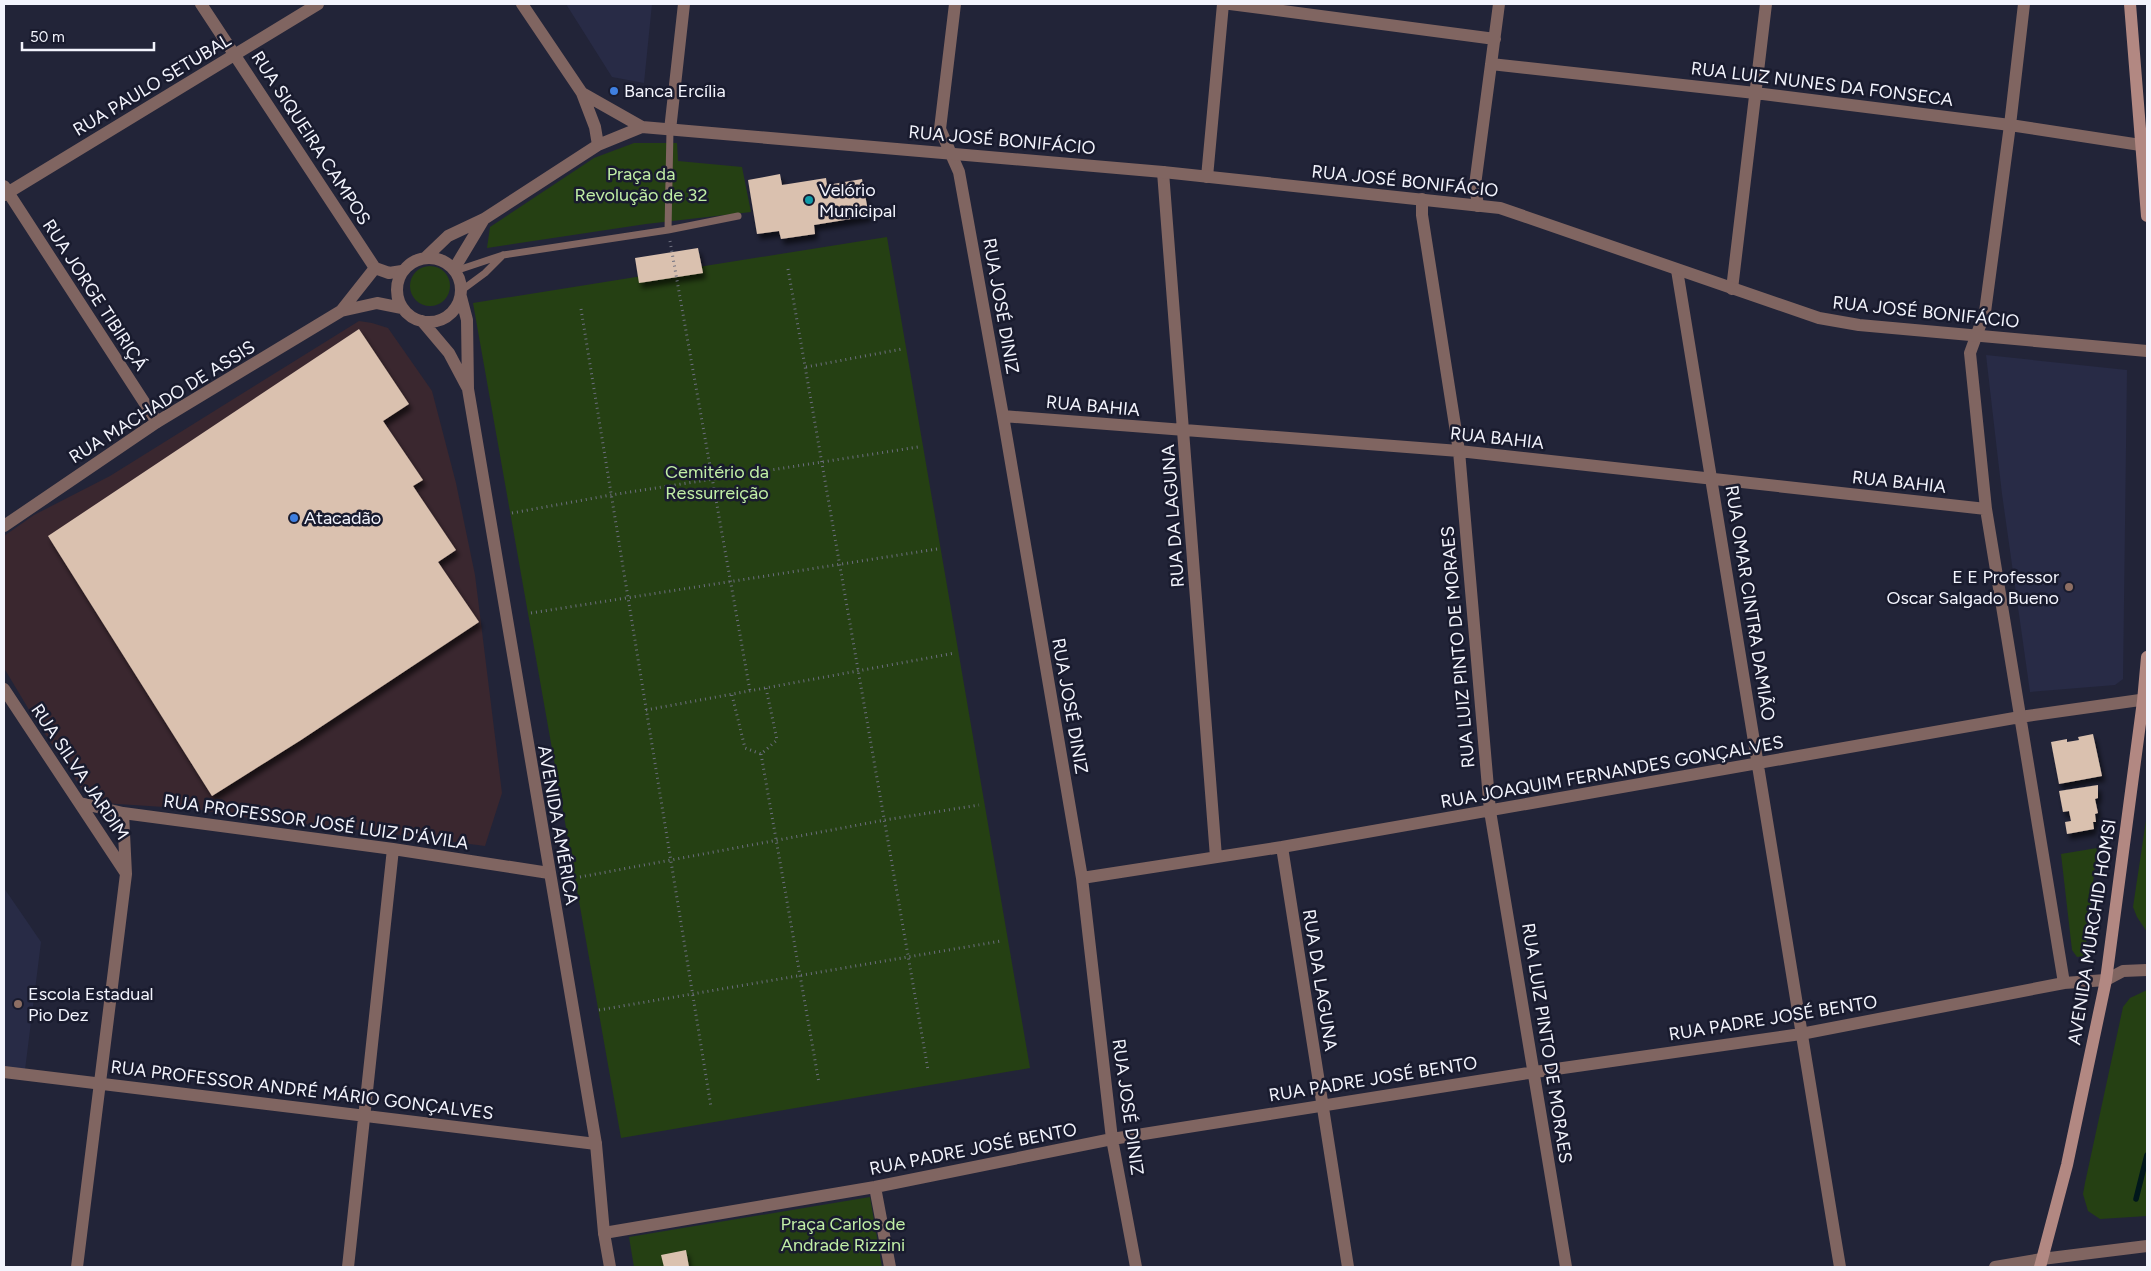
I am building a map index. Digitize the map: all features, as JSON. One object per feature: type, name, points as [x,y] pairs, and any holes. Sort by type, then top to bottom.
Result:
[{"type":"main road","points":[[2130,4],[2145,146],[2147,216]]},
{"type":"main road","name":"AVENIDA MURCHID HOMSI","points":[[2041,1263],[2067,1165],[2106,980],[2145,700],[2147,657]]},
{"type":"street","name":"RUA SIQUEIRA CAMPOS","points":[[201,4],[375,268]]},
{"type":"street","name":"RUA PAULO SETUBAL","points":[[5,191],[235,56],[318,4]]},
{"type":"street","points":[[522,4],[582,92],[595,127],[598,145]]},
{"type":"street","points":[[670,130],[684,4]]},
{"type":"street","name":"RUA JOSÉ DINIZ","points":[[955,4],[940,129],[959,172],[1003,416],[1082,878],[1112,1139],[1136,1267]]},
{"type":"street","points":[[1207,176],[1223,4]]},
{"type":"street","points":[[1230,4],[1495,39]]},
{"type":"street","points":[[1478,206],[1475,185],[1499,4]]},
{"type":"street","points":[[1732,289],[1766,4]]},
{"type":"street","points":[[2024,4],[1985,312],[1970,353],[1986,509],[2064,983]]},
{"type":"street","name":"RUA LUIZ NUNES DA FONSECA","points":[[1491,64],[1756,93],[2010,125],[2145,146]]},
{"type":"street","points":[[582,92],[642,127]]},
{"type":"street","points":[[426,258],[441,260],[455,270],[461,293],[457,306],[450,314],[432,322],[422,322],[414,319],[402,308],[397,293],[397,285],[402,271],[409,264],[426,258],[448,236],[484,219],[598,145],[642,127]]},
{"type":"street","name":"RUA JOSÉ BONIFÁCIO","points":[[642,127],[1207,176],[1500,208],[1819,318],[1859,325],[2147,351]]},
{"type":"street","name":"RUA DA LAGUNA","points":[[1163,172],[1216,857]]},
{"type":"street","name":"RUA JORGE TIBIRIÇÁ","points":[[5,191],[157,422]]},
{"type":"street","name":"RUA LUIZ PINTO DE MORAES","points":[[1422,199],[1422,215],[1459,451],[1490,811],[1566,1267]]},
{"type":"street","points":[[455,270],[484,219]]},
{"type":"street","points":[[375,268],[389,273],[402,271]]},
{"type":"street","name":"RUA MACHADO DE ASSIS","points":[[341,312],[375,268]]},
{"type":"street","name":"RUA OMAR CINTRA DAMIÃO","points":[[1677,270],[1714,481],[1757,764],[1840,1267]]},
{"type":"street","name":"AVENIDA AMÉRICA","points":[[461,293],[467,320],[468,389],[596,1144],[604,1233],[610,1267]]},
{"type":"street","name":"RUA MACHADO DE ASSIS","points":[[4,526],[157,422],[341,312],[377,303],[402,308]]},
{"type":"street","name":"AVENIDA AMÉRICA","points":[[422,322],[449,353],[468,389]]},
{"type":"street","name":"RUA BAHIA","points":[[1003,416],[1459,451],[1714,481],[1986,509]]},
{"type":"street","name":"RUA SILVA JARDIM","points":[[4,689],[126,874]]},
{"type":"street","name":"RUA JOAQUIM FERNANDES GONÇALVES","points":[[1082,878],[1282,847],[2020,718],[2145,700]]},
{"type":"street","name":"RUA PROFESSOR JOSÉ LUIZ D'ÁVILA","points":[[80,803],[123,813],[393,849],[549,873]]},
{"type":"street","points":[[76,1267],[126,874],[123,813]]},
{"type":"street","name":"RUA DA LAGUNA","points":[[1282,847],[1348,1267]]},
{"type":"street","points":[[348,1267],[366,1116],[393,849]]},
{"type":"street","name":"RUA PADRE JOSÉ BENTO","points":[[604,1233],[875,1187],[1112,1139],[1322,1104],[1801,1034],[2064,983],[2106,980],[2123,971],[2147,970]]},
{"type":"street","name":"RUA PROFESSOR ANDRÉ MÁRIO GONÇALVES","points":[[4,1072],[596,1144]]},
{"type":"street","points":[[875,1187],[890,1267]]},
{"type":"street","points":[[1995,1267],[2041,1263],[2147,1246]]},
{"type":"lane","points":[[668,230],[670,130]]},
{"type":"lane","points":[[455,270],[503,255],[668,230],[738,216]]},
{"type":"lane","points":[[461,293],[503,255]]},
{"type":"path","points":[[668,230],[750,691]]},
{"type":"path","points":[[788,268],[928,1070]]},
{"type":"path","points":[[581,309],[711,1107]]},
{"type":"path","points":[[806,367],[902,349]]},
{"type":"path","points":[[512,513],[611,495],[918,447]]},
{"type":"path","points":[[531,613],[937,549]]},
{"type":"path","points":[[646,710],[955,653]]},
{"type":"path","points":[[761,754],[777,740],[766,688]]},
{"type":"path","points":[[732,695],[745,748],[761,754]]},
{"type":"path","points":[[761,754],[819,1083]]},
{"type":"path","points":[[580,876],[885,820],[979,805]]},
{"type":"path","points":[[599,1010],[1001,941]]},
{"type":"shaded area","points":[[566,4],[652,4],[644,83],[612,77]]},
{"type":"shaded area","points":[[359,321],[388,328],[432,391],[456,483],[475,575],[502,793],[485,846],[256,819],[195,809],[102,803],[88,798],[31,713],[4,668],[4,536],[34,515],[110,476]]},
{"type":"shaded area","name":"E E Professor Oscar Salgado Bueno","points":[[1986,355],[2127,370],[2123,679],[2115,685],[2030,692],[2002,494]]},
{"type":"shaded area","name":"Escola Estadual Pio Dez","points":[[4,888],[41,942],[25,1070],[4,1067]]},
{"type":"green space","name":"Praça da Revolução de 32","points":[[634,143],[677,143],[678,161],[742,167],[751,212],[646,224],[487,248],[490,227],[594,158]]},
{"type":"green space","name":"Cemitério da Ressurreição","points":[[887,237],[1030,1068],[621,1138],[473,303]]},
{"type":"green space","points":[[426,266],[434,266],[441,269],[447,275],[450,286],[447,297],[441,303],[434,306],[426,306],[419,303],[413,297],[410,290],[410,282],[413,275],[419,269]]},
{"type":"green space","points":[[2147,814],[2147,932],[2133,907]]},
{"type":"green space","points":[[2097,848],[2085,953],[2083,956],[2077,957],[2072,950],[2061,854]]},
{"type":"green space","points":[[2147,990],[2147,1216],[2100,1219],[2088,1211],[2083,1194],[2085,1183],[2123,1007],[2130,998]]},
{"type":"green space","name":"Praça Carlos de Andrade Rizzini","points":[[870,1197],[882,1267],[634,1267],[629,1237]]},
{"type":"building","name":"Velório Municipal","points":[[780,174],[782,185],[826,178],[827,185],[862,179],[869,216],[814,225],[815,234],[781,239],[779,231],[757,234],[748,180]]},
{"type":"building","points":[[698,248],[703,273],[639,283],[635,258]]},
{"type":"building","name":"Atacadão","points":[[359,329],[409,404],[383,421],[423,480],[413,486],[456,550],[438,562],[479,622],[301,740],[212,796],[48,536]]},
{"type":"building","points":[[2093,734],[2102,776],[2059,784],[2051,742],[2067,739],[2067,742],[2079,740],[2078,737]]},
{"type":"building","points":[[2098,785],[2098,798],[2095,799],[2098,813],[2095,814],[2096,822],[2093,822],[2094,829],[2067,834],[2065,822],[2071,821],[2069,811],[2063,812],[2059,791]]},
{"type":"building","points":[[686,1250],[689,1267],[664,1267],[661,1255]]},
{"type":"waterway","points":[[2136,1199],[2147,1155]]},
{"type":"place","name":"Banca Ercília","points":[[614,91]]},
{"type":"place","name":"Velório Municipal","points":[[809,200]]},
{"type":"place","name":"Atacadão","points":[[294,518]]},
{"type":"place","name":"E E Professor Oscar Salgado Bueno","points":[[2069,587]]},
{"type":"place","name":"Escola Estadual Pio Dez","points":[[18,1004]]}]
